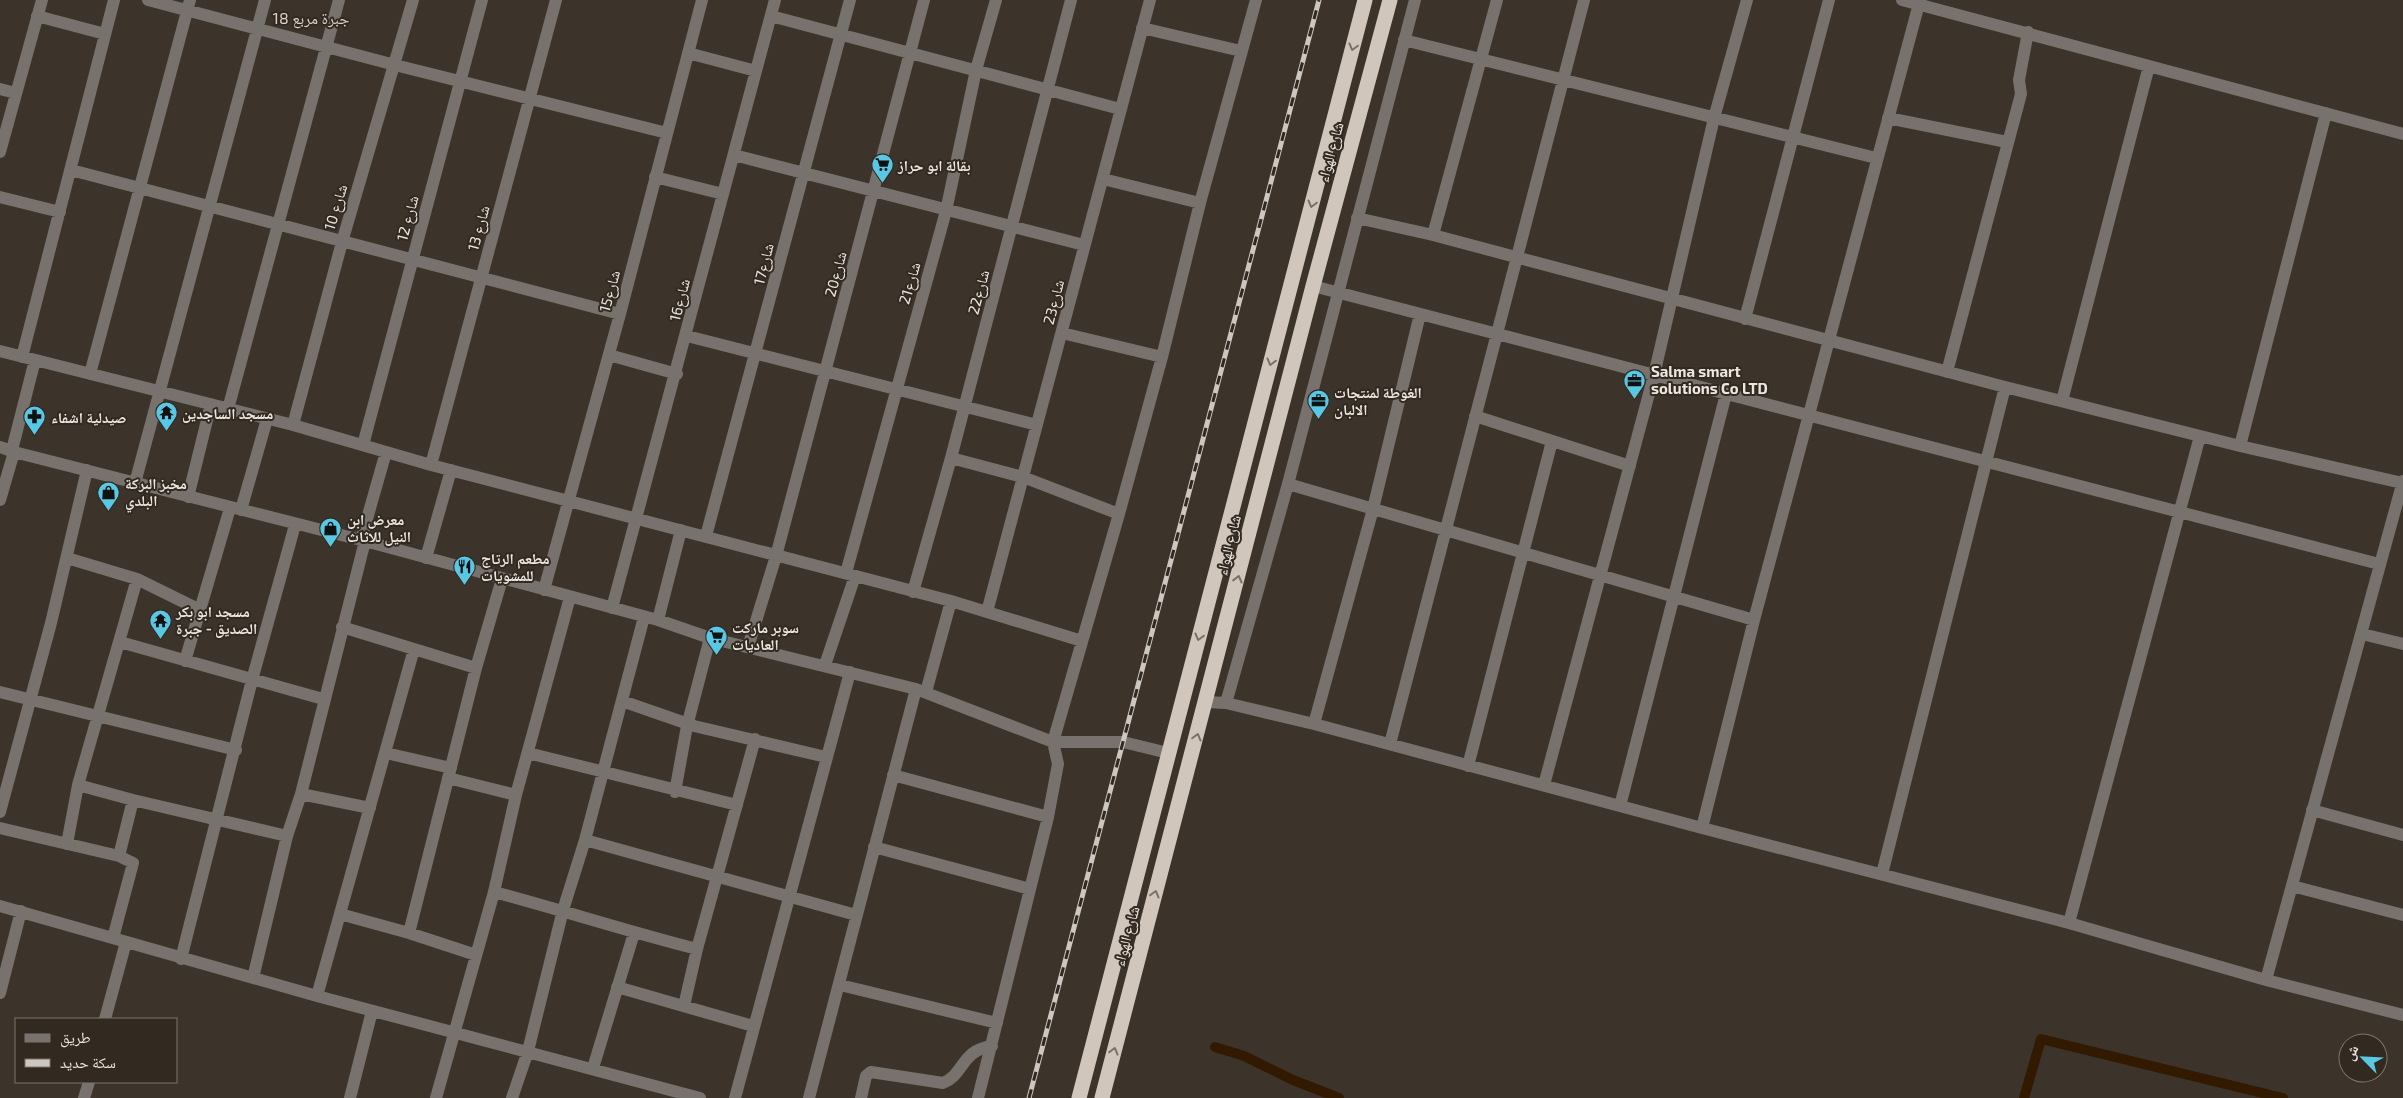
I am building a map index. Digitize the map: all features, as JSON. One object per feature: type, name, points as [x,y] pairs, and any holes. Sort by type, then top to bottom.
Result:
[{"type":"highway","name":"شارع الهواء","points":[[1079,1098],[1365,0]]},
{"type":"highway","name":"شارع الهواء","points":[[1102,1098],[1313,286],[1390,0]]},
{"type":"street","points":[[0,151],[42,0]]},
{"type":"street","points":[[22,357],[114,0]]},
{"type":"street","points":[[148,0],[189,5],[258,30],[667,133]]},
{"type":"street","points":[[135,483],[265,0]]},
{"type":"street","points":[[228,409],[339,0]]},
{"type":"street","name":"شارع 10","points":[[293,425],[342,242],[413,0]]},
{"type":"street","name":"شارع 12","points":[[363,445],[482,0]]},
{"type":"street","name":"شارع 13","points":[[431,465],[556,0]]},
{"type":"street","name":"شارع15","points":[[544,590],[570,501],[702,0]]},
{"type":"street","name":"شارع16","points":[[612,608],[677,374],[775,0]]},
{"type":"street","name":"شارع17","points":[[706,536],[850,0]]},
{"type":"street","name":"شارع20","points":[[748,647],[776,556],[924,0]]},
{"type":"street","name":"شارع21","points":[[825,665],[851,575],[896,388],[946,211],[976,70],[996,0]]},
{"type":"street","name":"شارع22","points":[[913,592],[951,458],[1071,0]]},
{"type":"street","name":"شارع23","points":[[987,612],[1150,0]]},
{"type":"street","points":[[978,1098],[1048,817],[1058,764],[1052,742],[1119,514],[1162,357],[1200,203],[1256,0]]},
{"type":"street","points":[[1226,703],[1288,484],[1414,0]]},
{"type":"street","points":[[1433,235],[1496,0]]},
{"type":"street","points":[[1390,744],[1584,0]]},
{"type":"street","points":[[1544,785],[1654,375],[1714,118],[1747,0]]},
{"type":"street","points":[[1745,319],[1829,0]]},
{"type":"street","points":[[1902,0],[1919,2],[2403,134]]},
{"type":"street","points":[[1702,828],[1754,620],[1919,2]]},
{"type":"street","points":[[90,374],[138,188],[189,5]]},
{"type":"street","points":[[37,16],[105,34]]},
{"type":"street","points":[[771,16],[1120,109]]},
{"type":"street","points":[[1142,28],[1241,51]]},
{"type":"street","points":[[1947,372],[2021,94],[2019,80],[2028,32]]},
{"type":"street","points":[[1404,40],[1876,158]]},
{"type":"street","points":[[688,54],[756,71]]},
{"type":"street","points":[[2062,401],[2149,66]]},
{"type":"street","points":[[0,89],[16,94]]},
{"type":"street","points":[[2240,446],[2326,113]]},
{"type":"street","points":[[1888,118],[2007,142]]},
{"type":"street","points":[[734,155],[1084,245]]},
{"type":"street","points":[[71,170],[342,242],[482,276],[620,314]]},
{"type":"street","points":[[656,177],[723,194]]},
{"type":"street","points":[[1103,179],[1200,203]]},
{"type":"street","points":[[0,197],[60,212]]},
{"type":"street","points":[[1357,218],[1433,235],[1828,342],[2005,387],[2240,446],[2403,482],[2266,980]]},
{"type":"street","points":[[1313,286],[2379,564]]},
{"type":"street","points":[[1314,724],[1373,509],[1420,314]]},
{"type":"street","points":[[1062,333],[1162,357]]},
{"type":"street","points":[[687,336],[1037,425]]},
{"type":"street","points":[[0,351],[293,425],[431,465],[950,601],[1082,641]]},
{"type":"street","points":[[609,355],[677,374]]},
{"type":"street","points":[[0,500],[8,450],[35,360]]},
{"type":"street","points":[[1882,874],[2005,387]]},
{"type":"street","points":[[1620,806],[1726,394]]},
{"type":"street","points":[[188,497],[211,404]]},
{"type":"street","points":[[1475,416],[1630,466]]},
{"type":"street","points":[[185,661],[200,610],[267,419]]},
{"type":"street","points":[[2070,923],[2200,436]]},
{"type":"street","points":[[1468,766],[1552,441]]},
{"type":"street","points":[[8,450],[363,541],[658,620],[710,638],[921,690],[1052,742],[1123,742],[1168,753]]},
{"type":"street","points":[[253,978],[287,836],[301,794],[386,452]]},
{"type":"street","points":[[951,458],[1024,477],[1119,514]]},
{"type":"street","points":[[0,812],[67,558],[87,470]]},
{"type":"street","points":[[426,558],[451,470]]},
{"type":"street","points":[[1288,484],[1754,620]]},
{"type":"street","points":[[181,959],[216,820],[236,750],[252,680],[295,525]]},
{"type":"street","points":[[658,620],[681,530]]},
{"type":"street","points":[[67,558],[137,579],[200,610]]},
{"type":"street","points":[[67,844],[78,785],[137,579]]},
{"type":"street","points":[[409,933],[476,668],[502,579]]},
{"type":"street","points":[[436,1098],[494,892],[516,795],[570,597]]},
{"type":"street","points":[[809,1098],[840,985],[856,915],[893,775],[950,601]]},
{"type":"street","points":[[512,1098],[528,1051],[563,910],[585,840],[644,617]]},
{"type":"street","points":[[342,627],[476,668]]},
{"type":"street","points":[[2362,634],[2403,644]]},
{"type":"street","points":[[675,792],[710,638]]},
{"type":"street","points":[[120,642],[324,699]]},
{"type":"street","points":[[317,996],[414,649]]},
{"type":"street","points":[[735,1098],[850,672]]},
{"type":"street","points":[[0,692],[236,750]]},
{"type":"street","points":[[622,701],[689,724],[826,757]]},
{"type":"street","points":[[1206,702],[1226,703],[1314,724],[1702,828],[2070,923],[2266,980],[2403,1015]]},
{"type":"street","points":[[684,1006],[697,949],[755,739]]},
{"type":"street","points":[[386,753],[516,795]]},
{"type":"street","points":[[528,753],[675,792],[737,805]]},
{"type":"street","points":[[893,775],[1048,817]]},
{"type":"street","points":[[78,785],[133,800],[287,836]]},
{"type":"street","points":[[301,794],[370,808]]},
{"type":"street","points":[[119,856],[133,800]]},
{"type":"street","points":[[2312,810],[2403,835]]},
{"type":"street","points":[[0,828],[119,856],[133,863],[105,1018]]},
{"type":"street","points":[[585,840],[856,915]]},
{"type":"street","points":[[874,847],[1030,888]]},
{"type":"street","points":[[2292,886],[2403,915]]},
{"type":"street","points":[[494,892],[563,910],[634,933],[697,949]]},
{"type":"street","points":[[0,906],[181,959],[593,1068],[660,1093],[700,1098]]},
{"type":"street","points":[[0,993],[21,911]]},
{"type":"street","points":[[340,914],[409,933],[476,955]]},
{"type":"street","points":[[593,1068],[634,933]]},
{"type":"street","points":[[840,985],[997,1023]]},
{"type":"street","points":[[617,987],[753,1026]]},
{"type":"street","points":[[350,1098],[372,1011]]},
{"type":"street","points":[[861,1098],[866,1076],[871,1072],[943,1083],[952,1078],[964,1061],[975,1051],[992,1046]]},
{"type":"street","points":[[84,1098],[89,1083]]},
{"type":"waterway","points":[[2024,1098],[2041,1039],[2283,1098]]},
{"type":"waterway","points":[[1215,1047],[1244,1056],[1293,1080],[1339,1098]]},
{"type":"railway","points":[[1029,1098],[1319,0]]},
{"type":"place","name":"بقالة ابو حراز","points":[[882,184]]},
{"type":"place","name":"Salma smart solutions Co LTD","points":[[1635,399]]},
{"type":"place","name":"الغوطة لمنتجات الالبان","points":[[1318,420]]},
{"type":"place","name":"مسجد الساجدين","points":[[166,432]]},
{"type":"place","name":"صيدلية اشفاء","points":[[35,436]]},
{"type":"place","name":"مخبز البركة البلدي","points":[[109,511]]},
{"type":"place","name":"معرض ابن النيل للاثاث","points":[[331,547]]},
{"type":"place","name":"مطعم الرتاج للمشويات","points":[[465,586]]},
{"type":"place","name":"مسجد ابو بكر الصديق - جبرة","points":[[160,639]]},
{"type":"place","name":"سوبر ماركت العاديات","points":[[716,655]]},
{"type":"district","name":"جبرة مربع 18","points":[[311,17]]}]
